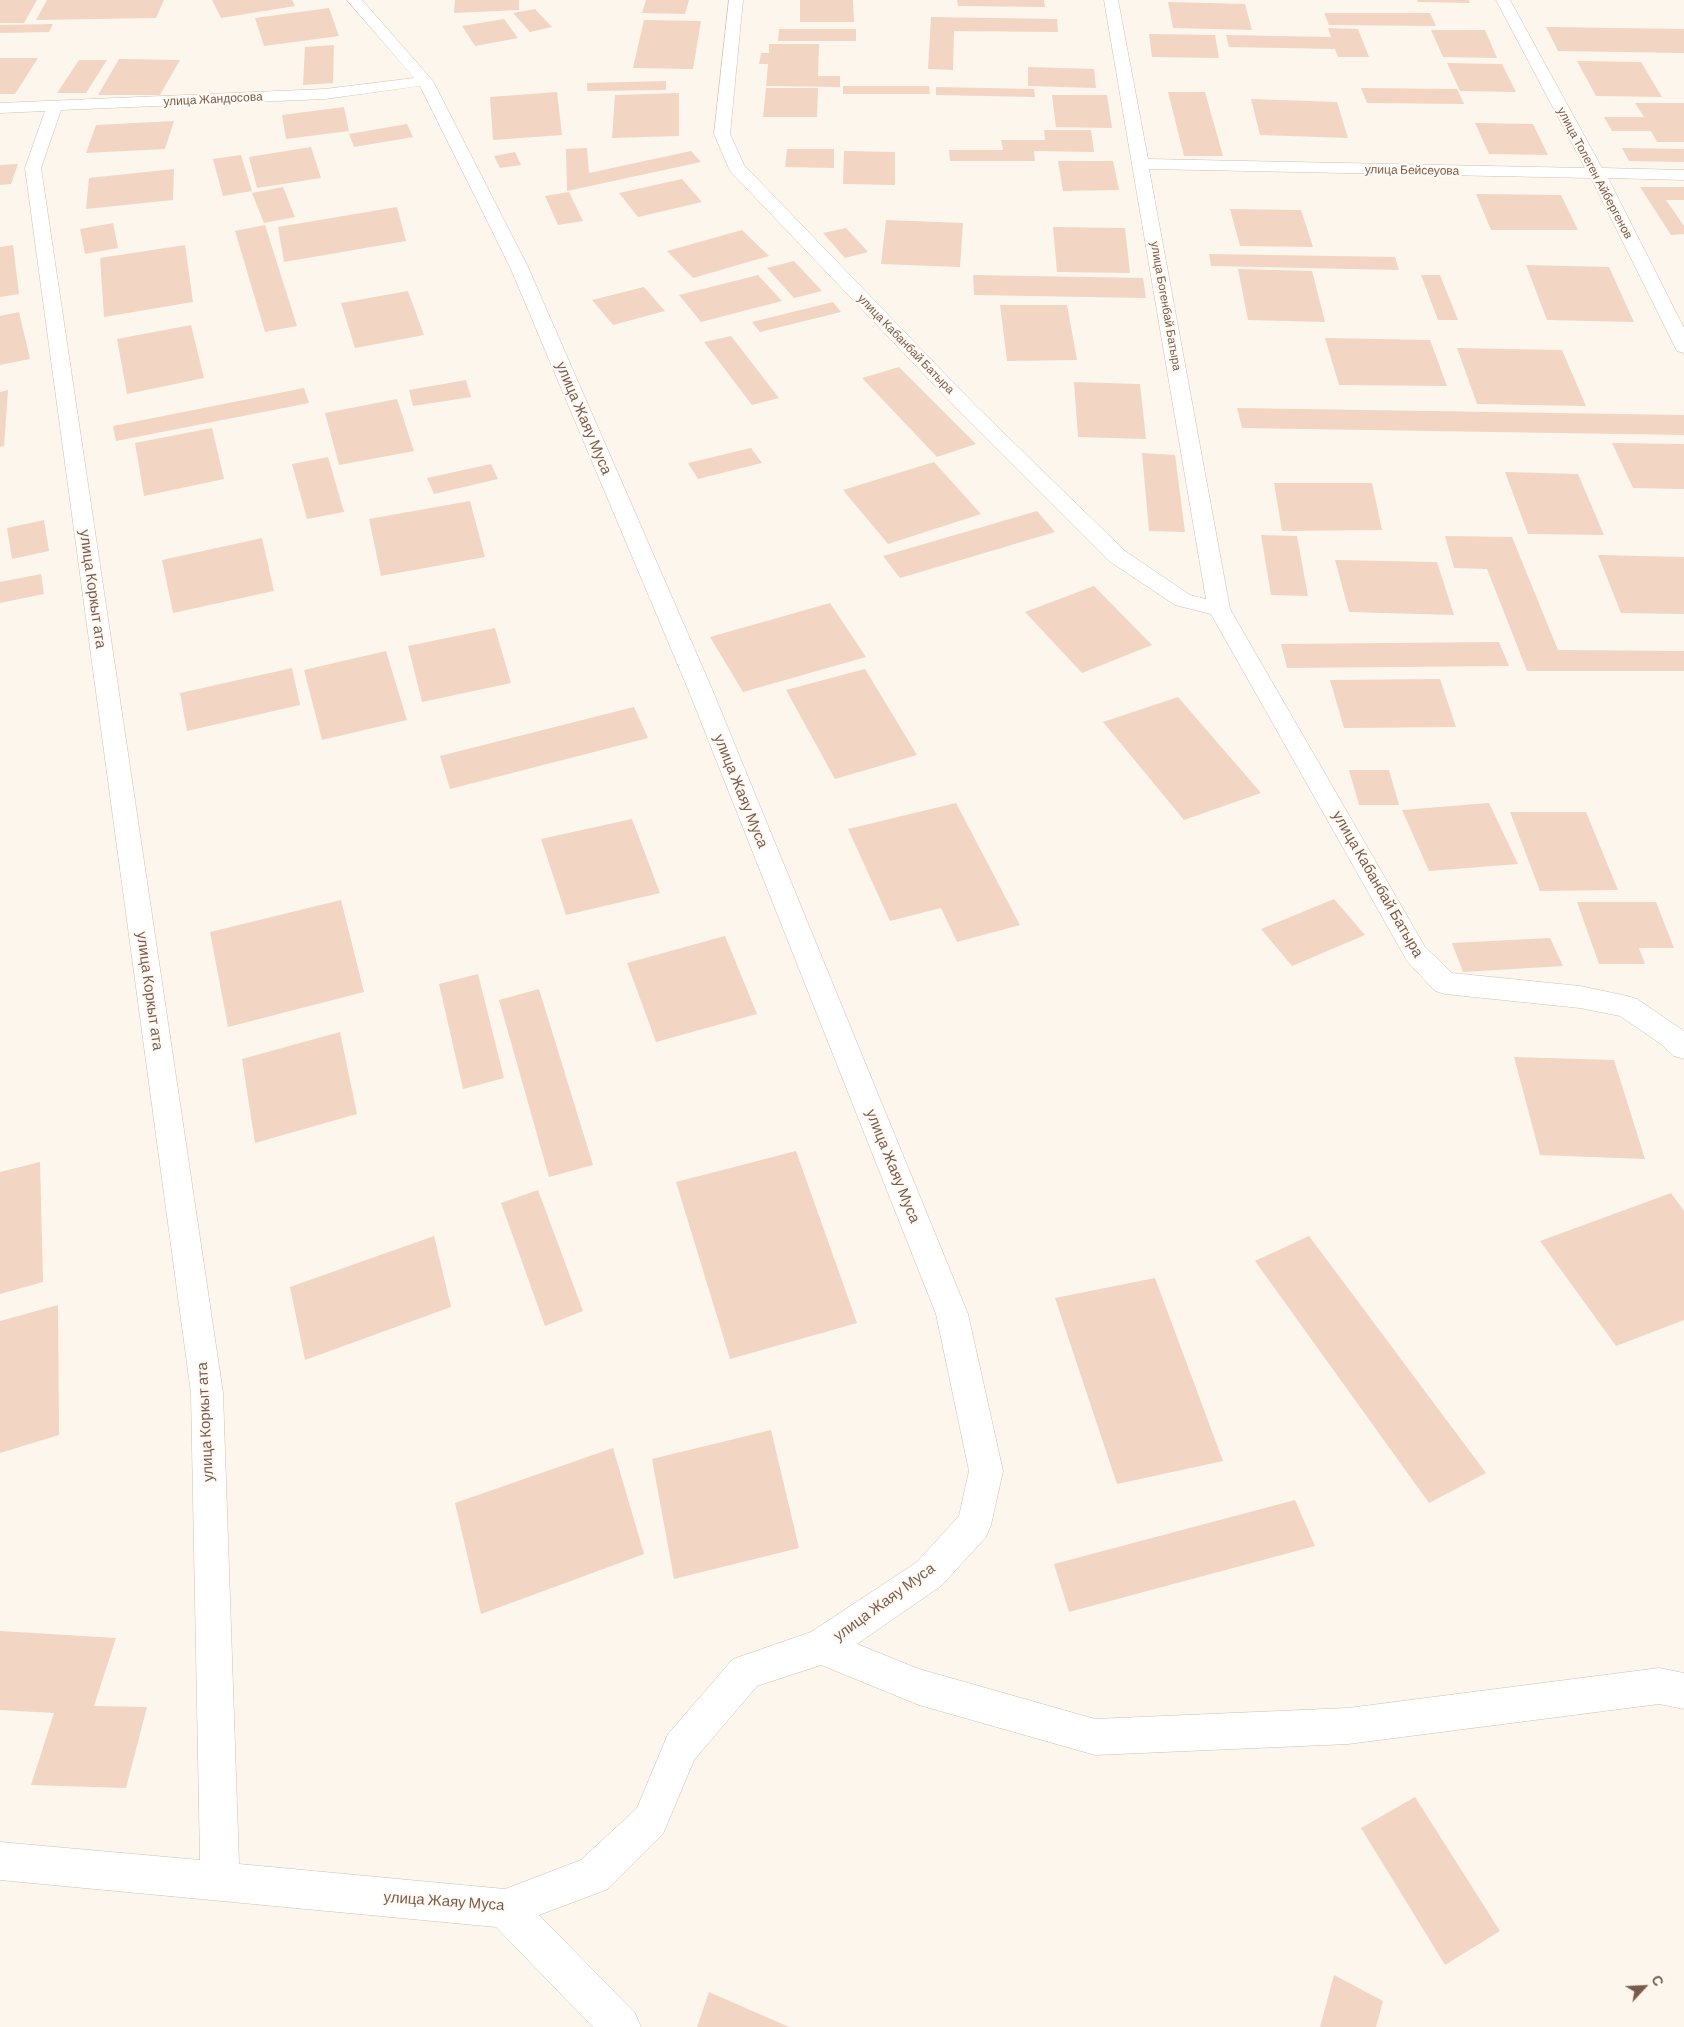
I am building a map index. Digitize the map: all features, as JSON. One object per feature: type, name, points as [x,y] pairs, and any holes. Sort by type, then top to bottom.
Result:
[{"type":"street","name":"улица Жаяу Муса","points":[[0,1861],[505,1908],[594,1875],[650,1821],[681,1747],[746,1672],[821,1647],[929,1574],[974,1525],[986,1471],[952,1314],[700,689],[519,267],[425,81],[354,0]]},
{"type":"street","name":"улица Кабанбай Батыра","points":[[736,0],[722,134],[736,167],[967,408],[1117,556],[1183,600],[1220,611],[1416,954],[1444,982],[1480,988],[1580,997],[1626,1007],[1671,1036],[1684,1048]]},
{"type":"street","name":"улица Богенбай Батыра","points":[[1111,0],[1220,611]]},
{"type":"street","name":"улица Толеген Айбергенов","points":[[1502,0],[1597,174],[1684,347]]},
{"type":"street","name":"улица Жандосова","points":[[0,108],[325,94],[425,81]]},
{"type":"street","name":"улица Коркыт ата","points":[[54,106],[34,168],[206,1392],[220,1882]]},
{"type":"street","name":"улица Бейсеуова","points":[[1141,164],[1684,175]]},
{"type":"street","points":[[821,1647],[919,1687],[1095,1737],[1348,1726],[1659,1686],[1684,1691]]},
{"type":"street","points":[[505,1908],[621,2027]]},
{"type":"building","points":[[0,0],[37,0],[24,23],[0,23]]},
{"type":"building","points":[[47,0],[164,0],[156,18],[36,20]]},
{"type":"building","points":[[212,0],[292,0],[295,6],[221,18]]},
{"type":"building","points":[[455,0],[519,0],[519,10],[454,13]]},
{"type":"building","points":[[646,0],[689,0],[685,14],[642,13]]},
{"type":"building","points":[[800,0],[853,0],[854,22],[800,22]]},
{"type":"building","points":[[957,0],[1044,0],[1045,7],[958,6]]},
{"type":"building","points":[[1417,0],[1469,0],[1470,3],[1418,2]]},
{"type":"building","points":[[1168,2],[1245,4],[1252,30],[1173,28]]},
{"type":"building","points":[[329,8],[339,36],[264,46],[255,18]]},
{"type":"building","points":[[535,9],[552,27],[530,32],[513,13]]},
{"type":"building","points":[[1324,13],[1430,13],[1436,26],[1329,25]]},
{"type":"building","points":[[931,17],[1057,19],[1058,32],[954,31],[953,70],[928,69]]},
{"type":"building","points":[[504,19],[518,38],[475,46],[462,26]]},
{"type":"building","points":[[644,20],[701,21],[693,69],[633,68]]},
{"type":"building","points":[[53,24],[49,32],[0,33],[0,25]]},
{"type":"building","points":[[1546,27],[1684,29],[1684,53],[1558,51]]},
{"type":"building","points":[[1328,28],[1358,29],[1369,57],[1338,57],[1335,49],[1229,47],[1226,35],[1331,37]]},
{"type":"building","points":[[779,29],[856,29],[856,41],[778,41]]},
{"type":"building","points":[[1431,30],[1485,30],[1497,58],[1443,57]]},
{"type":"building","points":[[1149,34],[1215,35],[1219,58],[1152,57]]},
{"type":"building","points":[[769,44],[819,44],[818,76],[840,76],[840,87],[766,86],[768,64],[759,64],[761,53],[769,53]]},
{"type":"building","points":[[334,45],[333,83],[303,85],[305,47]]},
{"type":"building","points":[[0,58],[38,58],[15,94],[0,94]]},
{"type":"building","points":[[119,59],[180,60],[160,95],[98,95]]},
{"type":"building","points":[[79,60],[107,60],[86,93],[57,93]]},
{"type":"building","points":[[1577,61],[1641,62],[1662,97],[1596,96]]},
{"type":"building","points":[[1447,63],[1502,64],[1516,92],[1460,91]]},
{"type":"building","points":[[1028,67],[1094,69],[1096,88],[1028,86]]},
{"type":"building","points":[[666,81],[666,90],[587,91],[587,83]]},
{"type":"building","points":[[843,86],[929,86],[930,94],[843,94]]},
{"type":"building","points":[[936,87],[1034,89],[1035,97],[936,95]]},
{"type":"building","points":[[766,88],[818,88],[817,117],[763,117]]},
{"type":"building","points":[[1361,88],[1457,89],[1464,104],[1367,103]]},
{"type":"building","points":[[557,92],[562,135],[493,140],[490,97]]},
{"type":"building","points":[[1168,92],[1205,92],[1223,156],[1184,156]]},
{"type":"building","points":[[679,93],[679,136],[612,138],[615,95]]},
{"type":"building","points":[[1052,95],[1107,95],[1112,128],[1056,127]]},
{"type":"building","points":[[1251,99],[1337,102],[1348,138],[1260,135]]},
{"type":"building","points":[[1635,103],[1684,103],[1684,142],[1657,142],[1651,131],[1612,131],[1604,117],[1644,117]]},
{"type":"building","points":[[344,107],[349,131],[286,139],[282,115]]},
{"type":"building","points":[[174,121],[165,149],[86,153],[96,125]]},
{"type":"building","points":[[1475,123],[1533,124],[1548,155],[1489,154]]},
{"type":"building","points":[[407,124],[413,137],[354,147],[349,134]]},
{"type":"building","points":[[1044,130],[1091,130],[1094,152],[1034,151],[1035,161],[950,161],[949,150],[1003,150],[1001,140],[1045,140]]},
{"type":"building","points":[[311,147],[321,178],[257,188],[249,157]]},
{"type":"building","points":[[587,148],[589,173],[691,151],[701,162],[567,191],[566,149]]},
{"type":"building","points":[[1622,148],[1684,149],[1684,162],[1629,161]]},
{"type":"building","points":[[787,149],[834,149],[834,168],[785,167]]},
{"type":"building","points":[[844,151],[895,152],[895,185],[843,184]]},
{"type":"building","points":[[515,152],[521,165],[500,168],[494,156]]},
{"type":"building","points":[[241,155],[252,191],[223,196],[213,159]]},
{"type":"building","points":[[1058,161],[1113,161],[1119,190],[1063,191]]},
{"type":"building","points":[[18,164],[11,184],[0,185],[0,165]]},
{"type":"building","points":[[174,169],[173,200],[86,209],[89,178]]},
{"type":"building","points":[[682,179],[702,202],[638,217],[619,193]]},
{"type":"building","points":[[283,187],[295,217],[264,223],[252,193]]},
{"type":"building","points":[[1640,187],[1684,187],[1684,200],[1666,200],[1684,226],[1684,234],[1671,235]]},
{"type":"building","points":[[569,192],[583,221],[558,225],[545,196]]},
{"type":"building","points":[[1476,194],[1561,195],[1578,230],[1491,230]]},
{"type":"building","points":[[397,207],[406,241],[284,262],[278,227]]},
{"type":"building","points":[[1230,209],[1301,210],[1313,247],[1240,246]]},
{"type":"building","points":[[886,220],[963,223],[960,267],[881,264]]},
{"type":"building","points":[[113,223],[118,248],[85,254],[80,229]]},
{"type":"building","points":[[265,225],[297,326],[265,332],[235,231]]},
{"type":"building","points":[[1053,227],[1125,228],[1130,273],[1057,272]]},
{"type":"building","points":[[846,228],[868,252],[845,258],[823,233]]},
{"type":"building","points":[[742,230],[769,256],[693,278],[667,251]]},
{"type":"building","points":[[13,245],[19,294],[0,297],[0,247]]},
{"type":"building","points":[[185,245],[193,302],[104,317],[100,258]]},
{"type":"building","points":[[1209,254],[1395,257],[1399,270],[1211,266]]},
{"type":"building","points":[[794,261],[822,291],[794,298],[767,268]]},
{"type":"building","points":[[1526,265],[1609,267],[1634,322],[1547,320]]},
{"type":"building","points":[[1238,269],[1312,271],[1325,322],[1248,320]]},
{"type":"building","points":[[758,275],[782,301],[701,322],[679,295]]},
{"type":"building","points":[[973,275],[1143,278],[1146,298],[974,295]]},
{"type":"building","points":[[1421,275],[1440,275],[1458,320],[1438,320]]},
{"type":"building","points":[[644,287],[665,311],[613,325],[592,300]]},
{"type":"building","points":[[408,291],[424,335],[355,348],[341,303]]},
{"type":"building","points":[[833,302],[841,312],[760,332],[752,322]]},
{"type":"building","points":[[1000,305],[1067,305],[1077,360],[1007,361]]},
{"type":"building","points":[[19,312],[30,359],[0,365],[0,316]]},
{"type":"building","points":[[191,325],[204,378],[127,394],[117,339]]},
{"type":"building","points":[[731,336],[779,398],[752,405],[704,342]]},
{"type":"building","points":[[1325,338],[1430,340],[1447,386],[1339,385]]},
{"type":"building","points":[[1457,348],[1562,350],[1586,406],[1477,404]]},
{"type":"building","points":[[899,367],[976,444],[937,457],[862,378]]},
{"type":"building","points":[[466,380],[471,397],[413,406],[409,390]]},
{"type":"building","points":[[1074,382],[1140,384],[1146,439],[1078,437]]},
{"type":"building","points":[[304,388],[309,403],[116,441],[113,426]]},
{"type":"building","points":[[8,390],[4,446],[0,447],[0,392]]},
{"type":"building","points":[[397,399],[414,451],[339,465],[325,413]]},
{"type":"building","points":[[1237,408],[1684,415],[1684,435],[1242,428]]},
{"type":"building","points":[[212,428],[224,479],[144,496],[135,443]]},
{"type":"building","points":[[1612,443],[1684,444],[1684,489],[1633,488]]},
{"type":"building","points":[[751,448],[762,463],[698,479],[688,463]]},
{"type":"building","points":[[1142,453],[1175,455],[1185,532],[1149,531]]},
{"type":"building","points":[[328,457],[344,512],[307,519],[292,464]]},
{"type":"building","points":[[934,462],[981,514],[888,544],[843,490]]},
{"type":"building","points":[[491,464],[498,479],[434,494],[427,478]]},
{"type":"building","points":[[1505,472],[1578,474],[1604,535],[1528,534]]},
{"type":"building","points":[[1274,483],[1372,483],[1382,530],[1282,531]]},
{"type":"building","points":[[470,501],[485,557],[381,576],[369,519]]},
{"type":"building","points":[[1037,511],[1055,532],[900,578],[883,556]]},
{"type":"building","points":[[44,520],[49,551],[12,559],[7,528]]},
{"type":"building","points":[[1261,535],[1297,536],[1308,596],[1271,595]]},
{"type":"building","points":[[1445,536],[1512,537],[1558,650],[1684,651],[1684,671],[1527,671],[1487,569],[1454,568]]},
{"type":"building","points":[[262,538],[274,591],[173,613],[162,560]]},
{"type":"building","points":[[1598,555],[1684,557],[1684,614],[1621,613]]},
{"type":"building","points":[[1335,560],[1437,562],[1454,615],[1349,612]]},
{"type":"building","points":[[41,574],[44,594],[0,603],[0,582]]},
{"type":"building","points":[[1094,586],[1152,645],[1082,673],[1025,612]]},
{"type":"building","points":[[830,603],[866,657],[743,692],[710,637]]},
{"type":"building","points":[[495,628],[511,683],[422,702],[408,646]]},
{"type":"building","points":[[1499,642],[1509,666],[1287,668],[1281,644]]},
{"type":"building","points":[[386,651],[407,720],[322,740],[304,670]]},
{"type":"building","points":[[292,668],[300,705],[187,731],[180,693]]},
{"type":"building","points":[[865,669],[917,755],[835,779],[786,690]]},
{"type":"building","points":[[1440,679],[1456,727],[1344,728],[1330,680]]},
{"type":"building","points":[[1178,697],[1261,793],[1184,820],[1103,722]]},
{"type":"building","points":[[634,707],[648,738],[450,789],[440,756]]},
{"type":"building","points":[[1349,770],[1389,770],[1399,805],[1359,805]]},
{"type":"building","points":[[956,803],[1020,925],[957,942],[941,908],[890,921],[848,829]]},
{"type":"building","points":[[1489,803],[1518,864],[1429,871],[1402,810]]},
{"type":"building","points":[[1510,812],[1586,812],[1618,890],[1540,891]]},
{"type":"building","points":[[632,819],[660,893],[566,915],[541,839]]},
{"type":"building","points":[[1334,899],[1365,935],[1292,966],[1261,929]]},
{"type":"building","points":[[341,900],[364,992],[228,1027],[210,932]]},
{"type":"building","points":[[1577,902],[1656,902],[1674,948],[1639,948],[1645,964],[1599,964]]},
{"type":"building","points":[[725,936],[757,1014],[656,1042],[627,963]]},
{"type":"building","points":[[1550,938],[1563,966],[1463,972],[1452,943]]},
{"type":"building","points":[[478,974],[504,1078],[463,1089],[439,984]]},
{"type":"building","points":[[539,989],[593,1165],[549,1177],[499,1000]]},
{"type":"building","points":[[340,1032],[357,1114],[255,1143],[242,1059]]},
{"type":"building","points":[[1514,1057],[1614,1060],[1645,1159],[1540,1155]]},
{"type":"building","points":[[796,1151],[857,1323],[730,1359],[676,1182]]},
{"type":"building","points":[[40,1162],[43,1282],[0,1294],[0,1172]]},
{"type":"building","points":[[538,1190],[583,1311],[545,1326],[501,1203]]},
{"type":"building","points":[[1671,1193],[1684,1211],[1684,1320],[1616,1346],[1540,1241]]},
{"type":"building","points":[[434,1236],[451,1307],[305,1360],[290,1287]]},
{"type":"building","points":[[1309,1236],[1486,1473],[1429,1503],[1255,1261]]},
{"type":"building","points":[[1155,1278],[1223,1461],[1117,1484],[1055,1298]]},
{"type":"building","points":[[58,1305],[59,1435],[0,1453],[0,1321]]},
{"type":"building","points":[[771,1430],[799,1548],[674,1579],[652,1459]]},
{"type":"building","points":[[613,1448],[644,1554],[481,1614],[455,1503]]},
{"type":"building","points":[[1295,1500],[1315,1546],[1069,1612],[1054,1564]]},
{"type":"building","points":[[0,1631],[116,1638],[94,1706],[147,1707],[126,1788],[31,1785],[54,1713],[0,1710]]},
{"type":"building","points":[[1415,1797],[1500,1931],[1445,1965],[1361,1828]]},
{"type":"building","points":[[1334,1975],[1383,2001],[1376,2027],[1320,2027]]},
{"type":"building","points":[[709,1992],[789,2027],[697,2027]]}]
